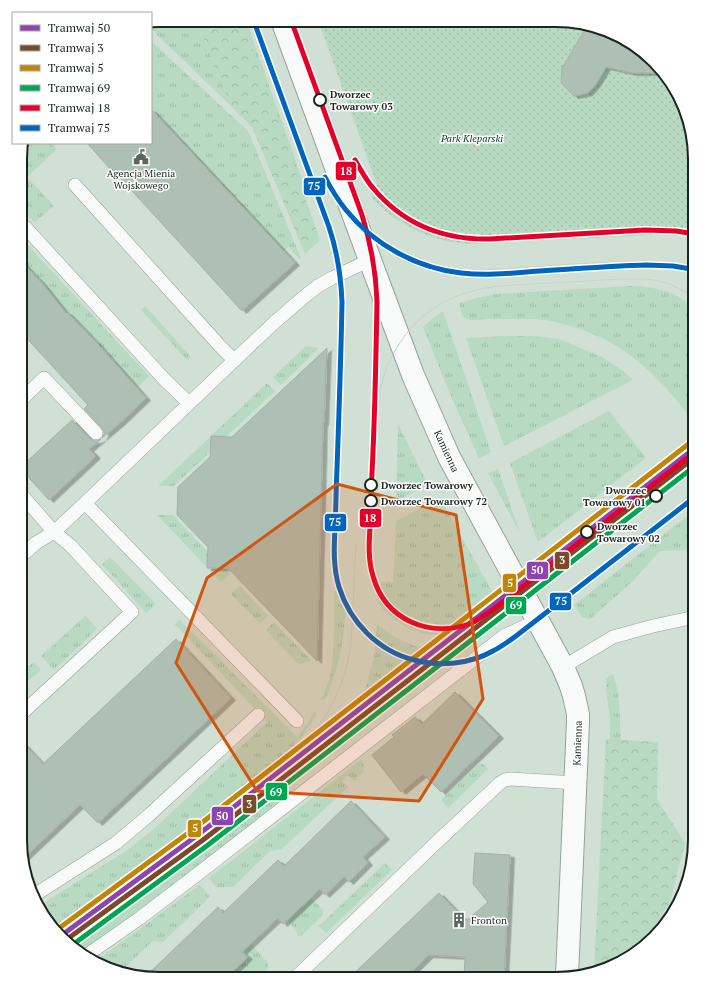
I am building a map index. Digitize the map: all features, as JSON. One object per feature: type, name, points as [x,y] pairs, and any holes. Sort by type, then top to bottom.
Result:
[{"type":"street","name":"Kamienna","points":[[285,27],[413,375],[449,457],[538,620],[562,667],[574,696],[578,714],[567,971]]},
{"type":"lane","points":[[75,185],[212,338],[234,360]]},
{"type":"lane","points":[[27,229],[165,380],[188,403]]},
{"type":"lane","points":[[27,551],[36,543],[54,532],[188,403],[305,296],[318,286],[343,272],[370,260]]},
{"type":"lane","points":[[27,394],[44,378],[96,433]]},
{"type":"lane","points":[[27,501],[54,532],[70,545],[132,612],[27,709]]},
{"type":"lane","points":[[85,503],[297,721]]},
{"type":"lane","points":[[562,667],[613,638],[653,626],[688,618]]},
{"type":"lane","points":[[91,952],[140,918],[504,636],[538,620]]},
{"type":"lane","points":[[39,892],[116,843],[148,816],[258,715]]},
{"type":"lane","points":[[301,972],[500,783],[511,779],[576,783]]},
{"type":"highlighted area","points":[[337,484],[456,515],[483,699],[419,801],[257,791],[176,663],[207,578]]},
{"type":"green space","points":[[152,27],[199,27],[231,106],[152,30]]},
{"type":"green space","points":[[199,27],[244,27],[320,240],[305,254],[252,127],[231,106]]},
{"type":"green space","points":[[244,27],[248,27],[307,193],[303,194]]},
{"type":"green space","name":"Park Kleparski","points":[[321,27],[573,28],[584,31],[562,68],[561,83],[574,95],[588,93],[596,84],[608,64],[620,69],[638,73],[654,71],[666,86],[681,117],[687,142],[688,233],[467,244],[446,241],[421,233],[390,215],[373,199],[370,191],[377,185]]},
{"type":"green space","points":[[152,42],[248,131],[301,258],[299,259],[289,247],[284,251],[152,110]]},
{"type":"green space","points":[[28,144],[52,144],[57,149],[27,177]]},
{"type":"green space","points":[[27,177],[54,206],[35,222],[27,216]]},
{"type":"green space","points":[[27,244],[149,376],[137,388],[27,269]]},
{"type":"green space","points":[[632,286],[650,287],[666,291],[681,298],[688,303],[688,414],[669,391],[641,364],[609,342],[590,333],[546,320],[470,320],[462,316],[459,303],[496,294]]},
{"type":"green space","points":[[145,306],[191,357],[187,360],[141,310]]},
{"type":"green space","points":[[443,311],[491,452],[479,458],[450,394],[423,327]]},
{"type":"green space","points":[[535,336],[559,339],[602,357],[622,370],[633,380],[504,446],[466,338]]},
{"type":"green space","points":[[306,346],[319,348],[281,385],[273,377]]},
{"type":"green space","points":[[267,383],[275,391],[227,436],[211,436],[210,452],[174,486],[159,486],[159,485]]},
{"type":"green space","points":[[609,411],[646,458],[538,542],[510,463]]},
{"type":"green space","points":[[398,424],[428,485],[396,501]]},
{"type":"green space","points":[[498,469],[520,533],[488,473]]},
{"type":"green space","points":[[440,498],[494,595],[443,636],[421,632],[407,627],[387,613],[378,601],[379,582],[393,582],[396,521]]},
{"type":"green space","points":[[158,515],[173,515],[208,552],[208,567],[225,568],[230,574],[221,582]]},
{"type":"green space","points":[[688,515],[688,550],[660,551],[632,582],[590,619],[582,617],[574,605]]},
{"type":"green space","points":[[110,557],[156,604],[146,613],[102,564]]},
{"type":"green space","points":[[240,586],[268,616],[260,624],[231,594]]},
{"type":"green space","points":[[334,591],[340,591],[340,596],[346,597],[345,623],[335,675],[325,699],[321,700],[331,673],[334,638]]},
{"type":"green space","points":[[85,616],[97,629],[54,670],[41,656]]},
{"type":"green space","points":[[180,620],[297,737],[314,712],[317,713],[306,731],[294,746],[264,774],[284,799],[158,896],[85,949],[60,927],[49,913],[44,903],[129,849],[155,828],[267,722],[175,624]]},
{"type":"green space","points":[[274,622],[312,661],[298,664],[266,630]]},
{"type":"green space","points":[[377,624],[400,640],[425,649],[363,697],[374,657]]},
{"type":"green space","points":[[34,662],[41,670],[27,682],[27,668]]},
{"type":"green space","points":[[613,674],[619,698],[621,740],[610,740],[610,718],[606,680]]},
{"type":"green space","points":[[606,739],[658,742],[657,799],[685,843],[670,902],[652,930],[643,939],[629,950],[594,966]]},
{"type":"green space","points":[[361,760],[364,763],[363,772],[354,781],[348,775],[342,781],[348,787],[282,849],[270,851],[233,887],[216,887],[209,878]]},
{"type":"green space","points":[[479,764],[483,764],[488,769],[448,808],[441,800]]},
{"type":"green space","points":[[385,863],[392,870],[326,933],[319,926]]},
{"type":"green space","points":[[200,885],[210,897],[163,942],[153,941],[125,967],[100,958]]},
{"type":"green space","points":[[309,896],[323,910],[323,915],[301,936],[298,936],[296,930],[287,920]]},
{"type":"green space","points":[[251,944],[268,963],[268,968],[264,972],[233,972],[248,958],[242,952]]},
{"type":"building","points":[[584,31],[606,37],[622,45],[636,54],[656,73],[633,73],[606,67],[596,84],[588,93],[574,96],[561,83],[562,68]]},
{"type":"building","points":[[152,110],[295,263],[242,311],[112,169],[111,170],[88,144],[152,144]]},
{"type":"building","points":[[27,267],[42,283],[66,313],[67,312],[98,344],[146,398],[102,438],[104,432],[102,428],[84,409],[88,405],[27,339]]},
{"type":"building","points":[[327,348],[323,423],[317,661],[228,568],[207,568],[208,547],[177,515],[178,487],[210,457],[211,436],[232,437]]},
{"type":"building","points":[[72,420],[90,439],[97,441],[101,439],[89,449],[96,456],[49,500],[27,476],[27,461]]},
{"type":"building","points":[[176,639],[231,698],[98,823],[80,805],[28,854],[27,747],[43,764]]},
{"type":"building","points":[[455,692],[499,736],[441,792],[423,774],[401,792],[372,755],[394,737],[392,735],[415,717],[422,724]]},
{"type":"building","points":[[351,801],[385,837],[363,857],[368,863],[349,882],[344,877],[325,895],[320,889],[283,924],[278,918],[242,952],[248,957],[232,972],[151,972],[218,907],[223,913],[278,860],[284,866]]},
{"type":"building","name":"Fronton","points":[[475,853],[510,855],[504,972],[464,972],[465,957],[429,955],[412,972],[355,972],[439,893],[466,921],[488,902],[473,884]]},
{"type":"tram line","name":"75","points":[[256,27],[329,227],[338,264],[342,302],[334,557],[337,580],[344,600],[350,612],[367,633],[389,650],[414,660],[444,664],[475,659],[499,648],[516,636],[688,502]]},
{"type":"tram line","name":"18","points":[[294,27],[362,215],[368,237],[376,280],[375,409],[369,552],[373,576],[379,591],[388,604],[411,622],[425,627],[440,629],[472,623],[495,608],[686,459]]},
{"type":"tram line","points":[[336,152],[358,209],[371,233],[392,254],[420,267],[439,271],[459,271],[642,261],[688,268]]},
{"type":"tram line","name":"18","points":[[355,160],[373,188],[397,211],[426,227],[457,237],[490,239],[645,230],[688,233]]},
{"type":"tram line","name":"75","points":[[325,177],[346,210],[357,223],[383,244],[398,253],[428,266],[471,274],[646,265],[673,266],[688,268]]},
{"type":"tram line","points":[[374,485],[378,404],[381,386],[387,368],[400,343],[409,331],[419,320],[442,303],[466,293],[499,286],[621,279],[654,280],[670,284],[688,294]]},
{"type":"tram line","name":"5","points":[[60,927],[195,828],[688,444]]},
{"type":"tram line","name":"50","points":[[65,932],[199,834],[688,453]]},
{"type":"tram line","name":"3","points":[[70,937],[203,840],[688,462]]},
{"type":"tram line","name":"69","points":[[76,942],[208,845],[688,471]]},
{"type":"tram line","points":[[274,776],[293,760],[311,738],[333,702],[339,689],[349,658],[351,643],[356,544]]},
{"type":"place","name":"Dworzec Towarowy 03","points":[[320,100]]},
{"type":"place","name":"Agencja Mienia Wojskowego","points":[[141,157]]},
{"type":"place","name":"Dworzec Towarowy","points":[[371,485]]},
{"type":"place","name":"Dworzec Towarowy 01","points":[[656,496]]},
{"type":"place","name":"Dworzec Towarowy 72","points":[[371,501]]},
{"type":"place","name":"Dworzec Towarowy 02","points":[[587,532]]},
{"type":"place","name":"Fronton","points":[[459,920]]}]
